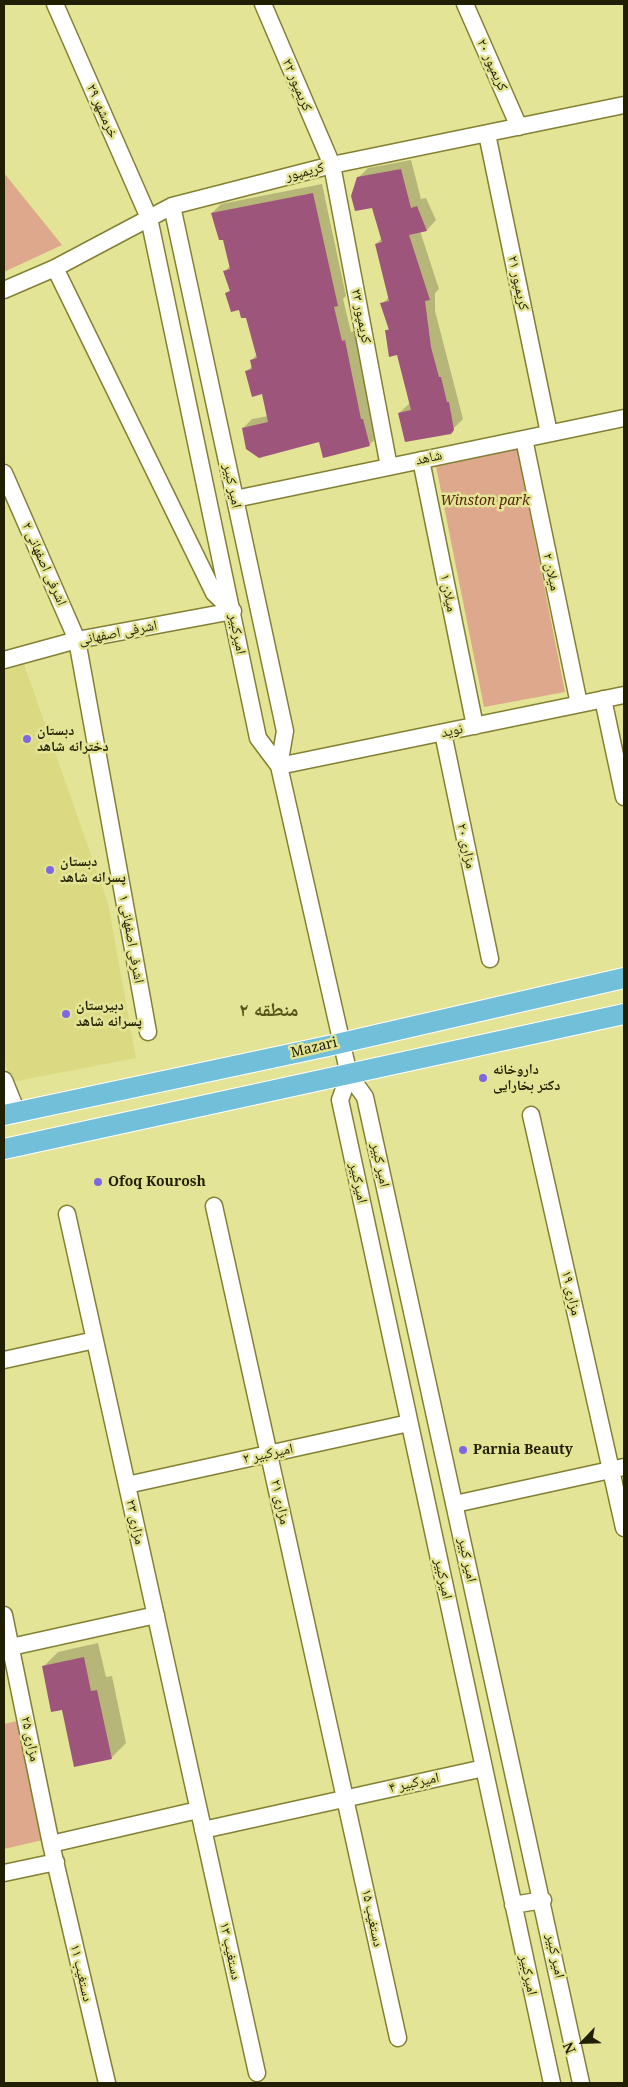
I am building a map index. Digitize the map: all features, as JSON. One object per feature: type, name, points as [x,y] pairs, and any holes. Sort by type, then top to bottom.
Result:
[{"type":"main road","name":"Mazari","points":[[10,1114],[624,978]]},
{"type":"main road","points":[[4,1148],[349,1075],[516,1036],[624,1014]]},
{"type":"street","name":"خرمشهر ۲۹","points":[[55,4],[149,218]]},
{"type":"street","name":"کریمپور ۲۲","points":[[263,4],[332,166]]},
{"type":"street","name":"کریمپور ۲۰","points":[[465,4],[519,127]]},
{"type":"street","name":"کریمپور","points":[[4,290],[55,268],[172,206],[332,166],[624,105]]},
{"type":"street","name":"کریمپور ۲۱","points":[[487,134],[549,433]]},
{"type":"street","name":"کریمپور ۲۳","points":[[332,166],[390,466]]},
{"type":"street","name":"امیر کبیر","points":[[172,206],[285,731],[279,766]]},
{"type":"street","name":"امیرکبیر","points":[[149,218],[233,611],[258,738],[279,766],[341,1042]]},
{"type":"street","points":[[55,268],[214,593],[233,611]]},
{"type":"street","name":"شاهد","points":[[235,499],[624,418]]},
{"type":"street","name":"میلان ۲","points":[[524,439],[579,704]]},
{"type":"street","name":"میلان ۱","points":[[421,460],[475,726]]},
{"type":"street","name":"اشرفی اصفهانی ۲","points":[[7,480],[77,640]]},
{"type":"street","name":"اشرفی اصفهانی","points":[[4,660],[77,640],[233,611]]},
{"type":"street","name":"اشرفی اصفهانی ۱","points":[[77,640],[148,1032]]},
{"type":"street","name":"نوید","points":[[279,766],[624,695]]},
{"type":"street","points":[[603,699],[624,797]]},
{"type":"street","name":"مزاری ۲۰","points":[[443,732],[490,959]]},
{"type":"street","name":"امیر کبیر","points":[[341,1042],[349,1075],[366,1097],[454,1504],[543,1900],[581,2083]]},
{"type":"street","name":"امیرکبیر","points":[[349,1075],[340,1100],[552,2083]]},
{"type":"street","points":[[4,1080],[10,1114]]},
{"type":"street","name":"مزاری ۱۹","points":[[532,1115],[618,1469],[624,1528]]},
{"type":"street","name":"مزاری ۲۱","points":[[214,1206],[345,1798]]},
{"type":"street","name":"مزاری ۲۳","points":[[66,1214],[203,1830]]},
{"type":"street","points":[[4,1360],[95,1340]]},
{"type":"street","name":"امیرکبیر ۲","points":[[127,1485],[409,1423]]},
{"type":"street","points":[[454,1504],[618,1469]]},
{"type":"street","name":"مزاری ۲۵","points":[[4,1615],[56,1862]]},
{"type":"street","points":[[11,1647],[156,1615]]},
{"type":"street","points":[[453,1625],[480,1619]]},
{"type":"street","name":"امیرکبیر ۴","points":[[203,1830],[484,1768]]},
{"type":"street","name":"دستغیب ۱۵","points":[[345,1798],[398,2038]]},
{"type":"street","points":[[51,1844],[198,1810]]},
{"type":"street","name":"دستغیب ۱۳","points":[[203,1830],[257,2073]]},
{"type":"street","points":[[4,1873],[56,1862]]},
{"type":"street","name":"دستغیب ۱۱","points":[[56,1862],[107,2083]]},
{"type":"street","points":[[513,1905],[543,1900]]},
{"type":"shaded area","points":[[24,664],[108,903],[136,1058],[12,1082],[4,1060],[4,671]]},
{"type":"green space","points":[[4,173],[62,245],[4,272]]},
{"type":"green space","name":"Winston park","points":[[517,448],[565,692],[484,707],[436,466]]},
{"type":"green space","points":[[21,1720],[47,1839],[4,1849],[4,1724]]},
{"type":"building","points":[[401,169],[411,208],[417,206],[427,231],[409,235],[430,300],[425,301],[431,347],[447,402],[449,402],[454,430],[451,434],[405,442],[398,413],[411,410],[397,355],[389,357],[385,330],[389,330],[380,303],[389,301],[375,244],[382,242],[372,208],[355,211],[351,196],[357,177]]},
{"type":"building","points":[[313,193],[338,306],[334,307],[342,341],[345,340],[361,419],[363,419],[370,446],[323,458],[319,442],[259,458],[246,449],[242,428],[268,422],[262,394],[252,397],[245,371],[252,369],[250,360],[257,358],[246,318],[241,318],[239,310],[231,312],[225,293],[230,291],[223,271],[230,269],[223,240],[219,240],[211,213]]},
{"type":"building","points":[[84,1657],[91,1691],[97,1690],[112,1759],[74,1767],[62,1710],[51,1712],[42,1666]]},
{"type":"place","name":"دبستان دخترانه شاهد","points":[[27,739]]},
{"type":"place","name":"دبستان پسرانه شاهد","points":[[50,870]]},
{"type":"place","name":"دبیرستان پسرانه شاهد","points":[[66,1014]]},
{"type":"place","name":"داروخانه دکتر بخارایی","points":[[483,1078]]},
{"type":"place","name":"Ofoq Kourosh","points":[[98,1182]]},
{"type":"place","name":"Parnia Beauty","points":[[463,1450]]},
{"type":"district","name":"منطقه ۲","points":[[269,1011]]}]
